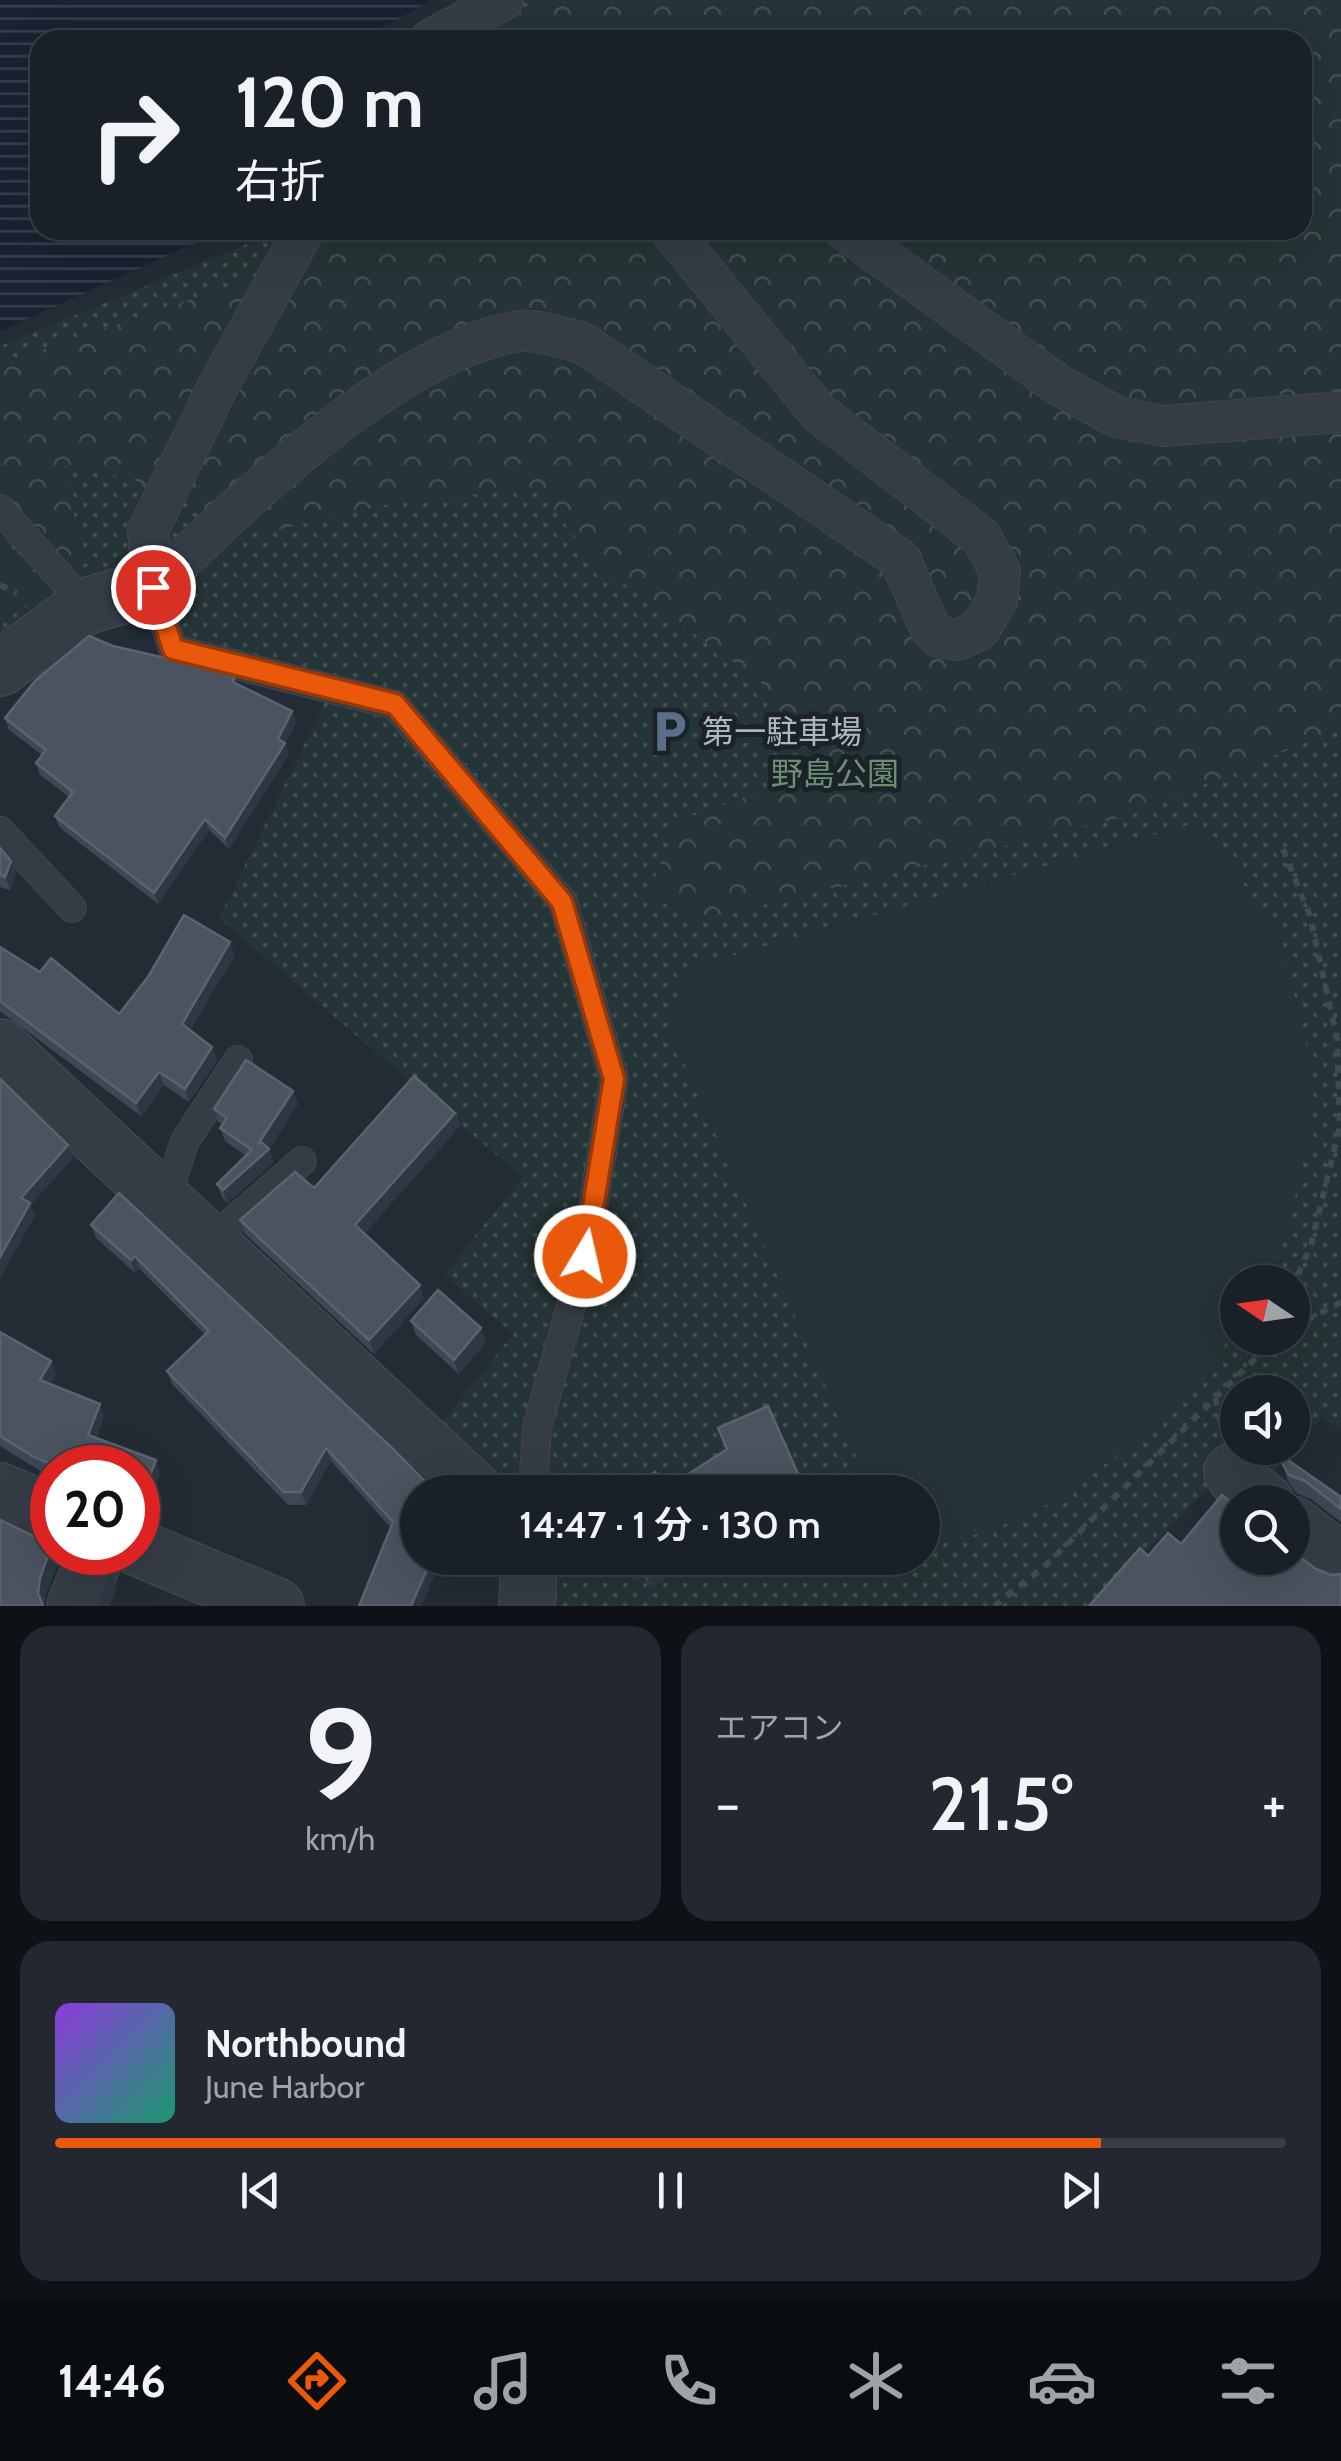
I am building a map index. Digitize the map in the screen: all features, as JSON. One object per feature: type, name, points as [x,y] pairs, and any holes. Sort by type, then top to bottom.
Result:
[{"type":"street","points":[[448,30],[502,0]]},
{"type":"street","points":[[153,587],[148,530],[216,390],[298,240]]},
{"type":"street","points":[[0,668],[86,606],[153,587],[241,503],[331,430],[413,371],[472,344],[525,330],[581,342],[900,559],[930,628],[940,637],[958,640],[978,630],[997,600],[1000,571],[981,537],[819,413],[678,240]]},
{"type":"street","points":[[859,240],[1060,386],[1117,417],[1163,426],[1341,412]]},
{"type":"street","points":[[0,1046],[458,1475]]},
{"type":"street","points":[[0,1491],[30,1504]]},
{"type":"street","points":[[1310,1538],[1341,1562]]},
{"type":"street","points":[[160,1557],[276,1606]]},
{"type":"street","points":[[75,1606],[88,1575]]},
{"type":"street","points":[[528,1606],[529,1575]]},
{"type":"lane","points":[[0,509],[86,606]]},
{"type":"lane","points":[[153,587],[173,649],[395,704],[562,902],[614,1079],[585,1256],[537,1427],[534,1475]]},
{"type":"lane","points":[[0,831],[72,908]]},
{"type":"lane","points":[[165,1201],[184,1141],[238,1060]]},
{"type":"lane","points":[[209,1242],[302,1161]]},
{"type":"path","points":[[1283,848],[1310,916],[1337,1039],[1340,1126],[1311,1245],[1302,1265]]},
{"type":"path","points":[[1310,1317],[1341,1302]]},
{"type":"path","points":[[994,1606],[1044,1567],[1256,1355]]},
{"type":"green space","name":"野島公園","points":[[470,0],[1341,0],[1341,1431],[1322,1418],[1310,1432],[1310,1375],[1220,1375],[1220,1465],[1280,1465],[1263,1485],[1223,1473],[1092,1606],[538,1606],[539,1575],[940,1575],[940,1475],[481,1475],[434,1432],[513,1334],[444,1275],[522,1177],[219,918],[338,676],[188,640],[113,569],[0,648],[0,346],[257,240],[1312,240],[1312,30],[418,30]]},
{"type":"green space","points":[[548,0],[1341,0],[1341,728],[1130,815],[702,920],[647,896],[678,821],[821,770],[760,681],[597,564],[537,488],[393,503],[263,533],[131,479],[62,466],[86,563],[0,618],[0,364],[239,283],[315,252],[322,240],[1312,240],[1312,30],[489,30]]},
{"type":"green space","points":[[0,535],[50,590],[0,623]]},
{"type":"green space","points":[[1191,824],[1232,867],[1280,937],[1306,1043],[1312,1123],[1285,1239],[1271,1265],[1220,1265],[1220,1351],[1151,1426],[1069,1491],[1031,1513],[940,1544],[940,1475],[865,1475],[667,1023],[689,968]]},
{"type":"water","points":[[0,0],[432,0],[378,30],[30,30],[30,240],[202,240],[0,331]]},
{"type":"building","points":[[89,636],[113,646],[235,674],[233,682],[292,711],[278,739],[285,743],[225,838],[205,819],[154,893],[55,816],[73,792],[36,763],[46,750],[5,718],[35,681]]},
{"type":"building","points":[[0,848],[11,861],[5,877],[0,875]]},
{"type":"building","points":[[184,915],[230,942],[182,1024],[212,1047],[185,1089],[159,1072],[136,1103],[0,1001],[0,947],[40,972],[51,958],[119,1014],[148,977]]},
{"type":"building","points":[[246,1060],[293,1091],[258,1144],[261,1142],[269,1149],[223,1190],[217,1184],[252,1150],[220,1128],[227,1118],[214,1109]]},
{"type":"building","points":[[414,1076],[455,1113],[355,1225],[420,1285],[369,1340],[240,1220],[295,1172],[314,1188]]},
{"type":"building","points":[[0,1079],[68,1145],[21,1198],[30,1203],[0,1257]]},
{"type":"building","points":[[119,1193],[418,1475],[400,1475],[400,1575],[425,1575],[411,1606],[359,1606],[393,1522],[326,1448],[301,1492],[284,1492],[167,1371],[209,1331],[135,1256],[131,1260],[91,1225]]},
{"type":"building","points":[[438,1290],[481,1328],[454,1360],[411,1321]]},
{"type":"building","points":[[0,1332],[51,1361],[40,1380],[100,1404],[88,1435],[115,1445],[30,1445],[30,1455],[0,1436]]},
{"type":"building","points":[[768,1406],[798,1475],[687,1475],[727,1449],[718,1428]]},
{"type":"building","points":[[1283,1465],[1295,1465],[1341,1497],[1341,1509],[1305,1481],[1289,1475]]},
{"type":"building","points":[[1220,1497],[1220,1575],[1310,1575],[1310,1564],[1331,1575],[1341,1574],[1341,1606],[1089,1606],[1140,1548],[1148,1556],[1168,1533],[1181,1544]]},
{"type":"building","points":[[0,1520],[30,1534],[30,1575],[41,1575],[38,1593],[43,1606],[0,1606]]},
{"type":"place","name":"第一駐車場","points":[[669,731]]},
{"type":"route","points":[[153,587],[173,649],[395,704],[562,902],[614,1079],[585,1256]]}]
